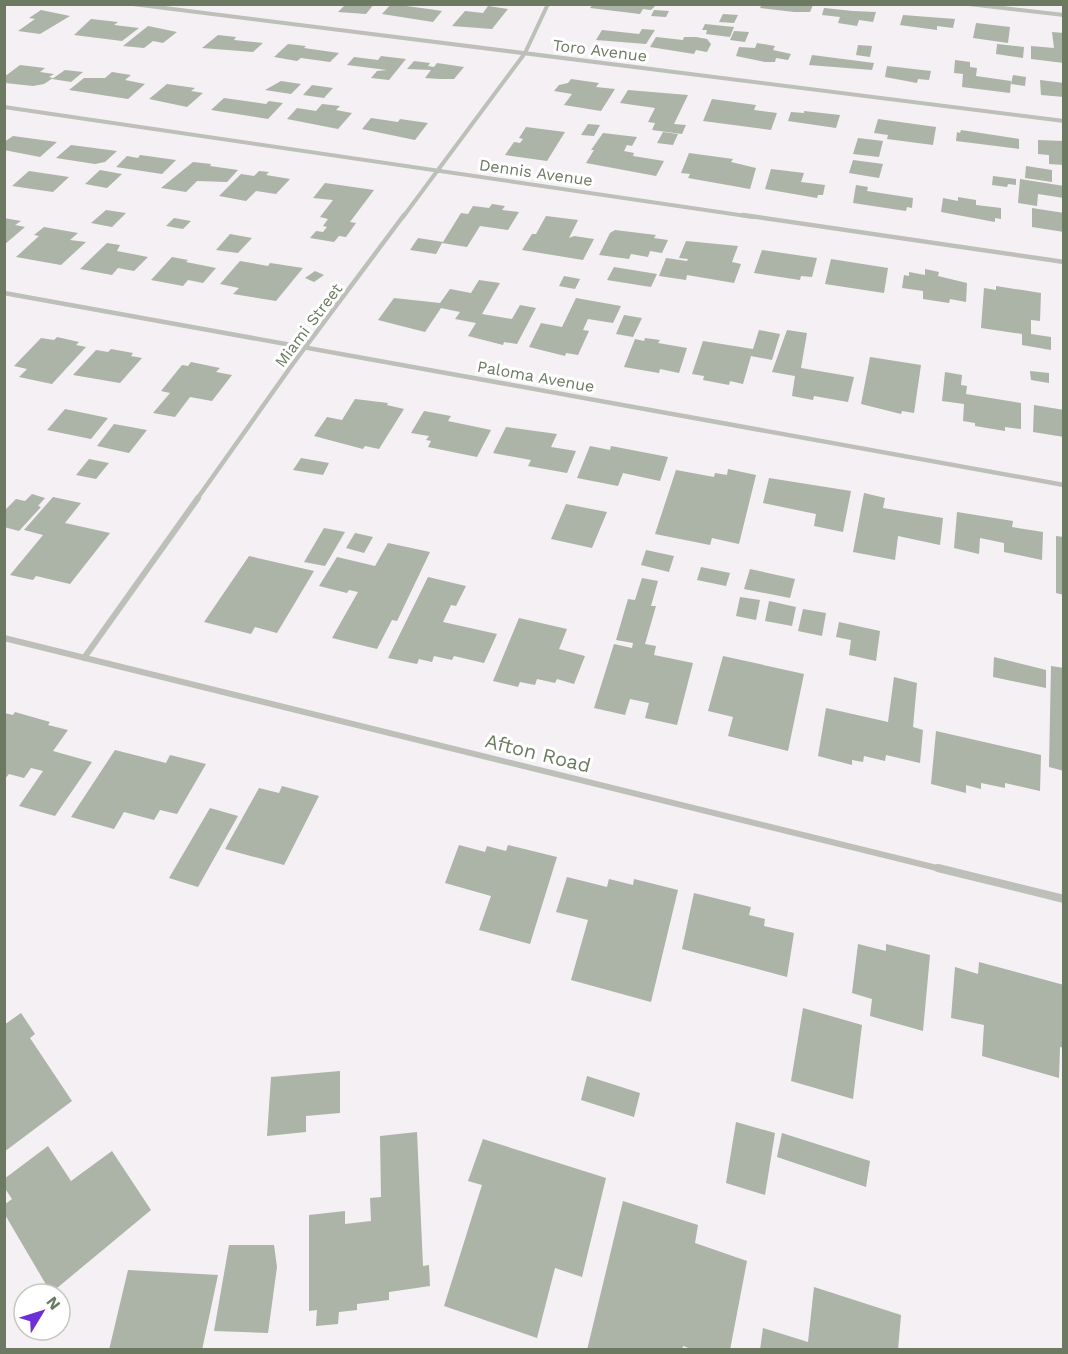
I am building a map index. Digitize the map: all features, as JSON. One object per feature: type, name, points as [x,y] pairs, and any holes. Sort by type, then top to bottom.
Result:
[{"type":"street","name":"Toro Avenue","points":[[133,4],[1064,121]]},
{"type":"street","name":"Miami Street","points":[[84,658],[305,348],[525,53],[548,4]]},
{"type":"street","points":[[969,4],[1064,15]]},
{"type":"street","name":"Dennis Avenue","points":[[4,107],[1064,262]]},
{"type":"street","name":"Paloma Avenue","points":[[4,293],[1064,485]]},
{"type":"street","name":"Afton Road","points":[[4,638],[1064,899]]},
{"type":"building","points":[[346,4],[374,4],[366,14],[338,12]]},
{"type":"building","points":[[391,4],[442,11],[433,22],[382,14]]},
{"type":"building","points":[[593,4],[657,4],[651,10],[643,9],[640,14],[590,8]]},
{"type":"building","points":[[762,4],[813,5],[810,12],[794,12],[760,8]]},
{"type":"building","points":[[488,6],[508,9],[492,29],[452,26],[465,11],[483,13]]},
{"type":"building","points":[[824,8],[876,12],[873,22],[859,20],[857,26],[838,23],[840,17],[822,15]]},
{"type":"building","points":[[41,10],[70,16],[40,34],[18,31],[35,19],[29,18]]},
{"type":"building","points":[[654,10],[669,11],[666,17],[651,16]]},
{"type":"building","points":[[723,14],[738,15],[734,23],[719,22]]},
{"type":"building","points":[[903,15],[955,19],[953,28],[937,26],[937,30],[900,25]]},
{"type":"building","points":[[91,19],[118,22],[114,25],[139,28],[122,41],[74,35]]},
{"type":"building","points":[[976,23],[1010,27],[1008,43],[973,38]]},
{"type":"building","points":[[705,24],[734,27],[730,37],[706,34],[707,30],[702,30]]},
{"type":"building","points":[[148,26],[177,32],[163,43],[153,41],[144,48],[123,46]]},
{"type":"building","points":[[642,29],[655,30],[646,44],[596,40],[602,30],[639,34]]},
{"type":"building","points":[[734,31],[749,32],[745,42],[730,40]]},
{"type":"building","points":[[1052,32],[1064,33],[1064,63],[1031,59],[1031,46],[1054,48]]},
{"type":"building","points":[[218,35],[236,37],[234,40],[263,43],[253,52],[202,48]]},
{"type":"building","points":[[656,37],[683,40],[684,37],[696,37],[707,39],[711,44],[707,52],[696,50],[694,54],[650,47]]},
{"type":"building","points":[[757,43],[775,46],[773,50],[791,54],[788,60],[776,58],[775,62],[736,56],[739,47],[755,48]]},
{"type":"building","points":[[288,44],[339,53],[330,62],[301,58],[297,61],[274,57]]},
{"type":"building","points":[[997,44],[1024,47],[1023,58],[996,54]]},
{"type":"building","points":[[858,45],[872,46],[870,57],[856,55]]},
{"type":"building","points":[[812,55],[874,63],[872,70],[809,65]]},
{"type":"building","points":[[381,56],[406,59],[389,80],[371,78],[377,71],[387,70],[347,65],[354,57],[378,60]]},
{"type":"building","points":[[955,60],[970,62],[970,67],[977,68],[976,76],[1011,81],[1010,93],[962,87],[963,74],[954,73]]},
{"type":"building","points":[[414,61],[430,63],[428,66],[434,67],[437,63],[464,67],[454,79],[425,78],[431,70],[407,69]]},
{"type":"building","points":[[20,65],[45,68],[40,72],[54,74],[49,77],[53,78],[44,84],[33,86],[5,83],[7,82],[4,81],[4,77]]},
{"type":"building","points":[[887,66],[931,71],[929,80],[918,79],[917,83],[885,77]]},
{"type":"building","points":[[65,70],[83,72],[71,82],[52,79]]},
{"type":"building","points":[[112,72],[131,75],[125,80],[145,84],[128,99],[69,90],[84,78],[105,78]]},
{"type":"building","points":[[1013,75],[1026,77],[1025,86],[1011,84]]},
{"type":"building","points":[[571,79],[599,83],[596,87],[615,89],[601,111],[564,105],[572,94],[554,91],[559,85],[568,83]]},
{"type":"building","points":[[1040,80],[1064,83],[1064,97],[1041,95]]},
{"type":"building","points":[[281,81],[301,84],[291,94],[265,90]]},
{"type":"building","points":[[167,84],[195,88],[191,91],[203,93],[187,107],[149,99]]},
{"type":"building","points":[[312,85],[333,88],[324,98],[303,95]]},
{"type":"building","points":[[628,90],[688,95],[674,124],[686,125],[682,134],[652,130],[655,123],[648,122],[655,108],[620,103]]},
{"type":"building","points":[[224,98],[266,104],[269,101],[283,103],[268,119],[211,110]]},
{"type":"building","points":[[712,99],[756,105],[754,110],[777,113],[771,130],[703,121]]},
{"type":"building","points":[[322,104],[340,106],[336,110],[352,113],[338,129],[287,119],[297,108],[316,111]]},
{"type":"building","points":[[804,111],[840,115],[836,128],[788,121],[791,112],[804,113]]},
{"type":"building","points":[[371,118],[428,123],[415,140],[362,129]]},
{"type":"building","points":[[878,119],[936,127],[933,145],[887,139],[888,135],[874,133]]},
{"type":"building","points":[[588,124],[600,125],[594,136],[581,135]]},
{"type":"building","points":[[526,127],[565,132],[547,161],[505,155],[514,142],[520,143],[523,139],[519,138]]},
{"type":"building","points":[[961,130],[1019,139],[1019,149],[956,141],[957,132],[960,133]]},
{"type":"building","points":[[663,132],[678,134],[673,145],[657,143]]},
{"type":"building","points":[[603,133],[637,137],[632,146],[627,145],[624,151],[634,153],[633,156],[664,161],[656,176],[586,163],[594,150],[591,150]]},
{"type":"building","points":[[13,136],[57,142],[40,157],[4,150],[4,142]]},
{"type":"building","points":[[858,138],[883,141],[879,157],[853,154]]},
{"type":"building","points":[[1038,140],[1064,141],[1064,165],[1049,164],[1049,155],[1038,154]]},
{"type":"building","points":[[71,145],[117,151],[105,162],[95,164],[56,158]]},
{"type":"building","points":[[689,153],[733,159],[731,162],[756,168],[750,189],[688,178],[690,174],[681,173]]},
{"type":"building","points":[[140,155],[176,160],[162,174],[116,167],[127,156],[138,158]]},
{"type":"building","points":[[853,160],[883,164],[879,178],[849,173]]},
{"type":"building","points":[[193,162],[238,170],[227,182],[197,181],[186,192],[161,188]]},
{"type":"building","points":[[1026,166],[1052,170],[1052,182],[1025,178]]},
{"type":"building","points":[[771,169],[804,173],[801,182],[825,185],[823,195],[818,195],[817,198],[765,189]]},
{"type":"building","points":[[100,170],[122,174],[107,188],[85,184]]},
{"type":"building","points":[[29,171],[69,177],[53,192],[12,186]]},
{"type":"building","points":[[259,171],[269,172],[266,175],[290,179],[276,194],[256,191],[246,201],[219,196],[241,174],[254,176]]},
{"type":"building","points":[[993,176],[1016,179],[1016,185],[1008,184],[1007,187],[992,185]]},
{"type":"building","points":[[1020,179],[1064,186],[1064,198],[1038,194],[1037,206],[1018,203]]},
{"type":"building","points":[[325,183],[374,190],[350,222],[356,223],[346,237],[339,236],[334,242],[310,238],[316,231],[323,232],[327,227],[323,226],[328,219],[320,217],[333,200],[313,198]]},
{"type":"building","points":[[856,185],[868,187],[867,191],[913,198],[912,208],[907,207],[906,211],[853,203]]},
{"type":"building","points":[[958,197],[976,200],[976,205],[1001,208],[1001,219],[995,218],[995,222],[941,212],[943,198],[958,201]]},
{"type":"building","points":[[492,204],[505,206],[502,210],[519,212],[508,230],[480,226],[467,247],[442,243],[436,254],[410,250],[418,238],[443,242],[461,213],[468,214],[473,206],[489,208]]},
{"type":"building","points":[[1032,208],[1064,213],[1064,232],[1032,227]]},
{"type":"building","points":[[106,210],[126,213],[112,227],[91,223]]},
{"type":"building","points":[[546,216],[578,220],[569,238],[574,236],[594,239],[583,260],[522,250],[532,234],[536,234]]},
{"type":"building","points":[[4,218],[21,221],[15,225],[25,227],[4,245]]},
{"type":"building","points":[[174,218],[191,221],[183,229],[166,226]]},
{"type":"building","points":[[44,227],[78,233],[70,240],[86,242],[61,265],[16,257],[39,236],[34,235]]},
{"type":"building","points":[[615,230],[656,235],[654,238],[668,240],[662,253],[650,251],[648,257],[631,254],[629,259],[599,255],[610,233]]},
{"type":"building","points":[[230,234],[252,238],[238,253],[216,250]]},
{"type":"building","points":[[686,241],[738,246],[732,262],[741,264],[734,283],[687,275],[686,280],[659,276],[666,258],[687,261],[688,259],[679,258]]},
{"type":"building","points":[[107,243],[120,245],[117,251],[148,257],[134,271],[118,268],[112,275],[80,269]]},
{"type":"building","points":[[762,250],[817,258],[812,277],[801,276],[800,280],[754,273]]},
{"type":"building","points":[[172,257],[216,268],[203,283],[188,280],[183,286],[151,280]]},
{"type":"building","points":[[831,259],[888,268],[884,293],[825,284]]},
{"type":"building","points":[[240,261],[268,266],[270,263],[303,268],[276,301],[233,294],[239,288],[220,284]]},
{"type":"building","points":[[614,267],[657,274],[651,287],[607,280]]},
{"type":"building","points":[[925,269],[939,272],[938,276],[967,283],[966,302],[950,299],[949,303],[923,299],[923,291],[902,288],[904,275],[909,276],[909,272],[925,275]]},
{"type":"building","points":[[315,271],[324,275],[314,282],[305,278]]},
{"type":"building","points":[[564,276],[580,279],[575,289],[559,286]]},
{"type":"building","points":[[479,280],[500,283],[482,314],[512,319],[520,305],[536,308],[517,344],[504,342],[503,345],[468,336],[476,323],[455,319],[460,312],[441,308],[425,332],[378,320],[394,298],[440,303],[450,289],[471,293]]},
{"type":"building","points":[[996,286],[1041,293],[1040,321],[1031,320],[1031,334],[1051,337],[1051,350],[1022,345],[1022,334],[981,328],[984,288],[996,290]]},
{"type":"building","points":[[576,298],[621,306],[613,323],[588,319],[583,330],[589,331],[578,355],[566,353],[565,356],[529,347],[541,323],[562,327]]},
{"type":"building","points":[[624,315],[642,318],[633,337],[616,334]]},
{"type":"building","points":[[759,330],[780,334],[772,360],[751,356],[743,384],[730,381],[729,385],[703,380],[704,376],[692,374],[703,341],[753,349]]},
{"type":"building","points":[[787,330],[807,333],[801,368],[854,377],[848,402],[814,396],[813,400],[792,396],[795,376],[772,372]]},
{"type":"building","points":[[57,337],[79,342],[76,345],[86,347],[52,384],[19,377],[27,369],[14,366],[41,338],[54,340]]},
{"type":"building","points":[[645,338],[660,340],[658,343],[687,348],[679,373],[660,369],[659,373],[624,367],[635,339],[644,341]]},
{"type":"building","points":[[111,349],[133,353],[131,356],[142,358],[120,383],[73,375],[96,350],[108,352]]},
{"type":"building","points":[[870,357],[921,365],[914,413],[902,411],[901,414],[861,404]]},
{"type":"building","points":[[191,362],[220,368],[216,372],[232,375],[212,401],[190,397],[175,417],[153,413],[170,393],[161,391],[182,365],[188,366]]},
{"type":"building","points":[[1030,371],[1049,373],[1049,383],[1031,380]]},
{"type":"building","points":[[945,372],[962,375],[961,385],[967,386],[966,394],[1021,403],[1021,429],[1005,427],[1005,431],[975,426],[975,423],[963,421],[964,404],[942,401]]},
{"type":"building","points":[[355,399],[388,403],[387,405],[404,409],[379,449],[365,446],[363,449],[314,436],[327,417],[342,420]]},
{"type":"building","points":[[1034,405],[1064,410],[1064,437],[1033,432]]},
{"type":"building","points":[[65,409],[108,418],[91,439],[47,430]]},
{"type":"building","points":[[424,411],[451,416],[448,421],[491,430],[477,457],[428,447],[431,441],[426,440],[429,436],[411,433]]},
{"type":"building","points":[[114,424],[147,430],[129,453],[97,446]]},
{"type":"building","points":[[506,427],[557,434],[551,447],[576,451],[567,473],[528,466],[531,460],[493,453]]},
{"type":"building","points":[[590,446],[610,450],[611,446],[668,457],[660,481],[623,473],[618,486],[577,478]]},
{"type":"building","points":[[301,458],[329,463],[323,475],[293,470]]},
{"type":"building","points":[[89,459],[109,463],[96,479],[76,475]]},
{"type":"building","points":[[728,469],[756,475],[739,544],[712,538],[710,545],[655,534],[676,470],[714,477],[715,473],[727,475]]},
{"type":"building","points":[[769,478],[851,491],[843,532],[814,526],[816,514],[763,503]]},
{"type":"building","points":[[864,493],[885,498],[883,508],[943,518],[940,545],[898,536],[895,560],[853,552]]},
{"type":"building","points":[[32,494],[45,498],[38,506],[41,507],[19,531],[4,527],[4,511],[16,499],[25,501]]},
{"type":"building","points":[[53,497],[81,503],[65,523],[110,533],[70,584],[36,576],[33,580],[10,575],[43,535],[24,530]]},
{"type":"building","points":[[566,504],[607,512],[592,548],[551,539]]},
{"type":"building","points":[[957,512],[1013,521],[1012,527],[1043,532],[1042,560],[1004,552],[1004,543],[980,538],[979,554],[954,548]]},
{"type":"building","points":[[324,528],[345,532],[325,566],[304,562]]},
{"type":"building","points":[[355,533],[373,537],[364,553],[346,548]]},
{"type":"building","points":[[1056,536],[1064,537],[1064,595],[1056,593]]},
{"type":"building","points":[[388,543],[430,552],[397,621],[392,620],[377,649],[332,638],[358,592],[349,590],[347,593],[319,586],[337,557],[375,566]]},
{"type":"building","points":[[646,550],[674,556],[669,572],[641,565]]},
{"type":"building","points":[[249,556],[314,571],[277,633],[255,627],[251,634],[204,622]]},
{"type":"building","points":[[701,567],[730,573],[726,586],[697,580]]},
{"type":"building","points":[[750,569],[795,579],[790,598],[744,589]]},
{"type":"building","points":[[428,577],[466,586],[456,606],[451,605],[443,622],[497,634],[484,663],[454,656],[452,660],[434,656],[432,662],[419,659],[417,664],[388,658]]},
{"type":"building","points":[[642,578],[658,581],[651,606],[656,606],[645,644],[656,646],[654,655],[693,663],[677,725],[645,718],[649,703],[630,699],[625,715],[594,708],[614,644],[632,648],[633,643],[616,640],[628,599],[635,600]]},
{"type":"building","points":[[740,597],[760,600],[756,620],[736,616]]},
{"type":"building","points":[[769,601],[796,607],[792,626],[765,621]]},
{"type":"building","points":[[803,609],[826,613],[822,636],[798,631]]},
{"type":"building","points":[[519,618],[567,629],[559,649],[585,656],[574,684],[557,679],[555,683],[537,679],[535,685],[520,682],[518,687],[493,681]]},
{"type":"building","points":[[839,622],[880,631],[876,661],[849,655],[851,640],[836,637]]},
{"type":"building","points":[[723,656],[804,674],[788,751],[728,736],[733,717],[708,711]]},
{"type":"building","points":[[994,657],[1046,670],[1046,688],[993,677]]},
{"type":"building","points":[[1051,666],[1064,668],[1064,771],[1049,767]]},
{"type":"building","points":[[894,677],[917,683],[913,727],[923,730],[920,763],[886,755],[885,761],[864,756],[863,762],[852,760],[852,765],[818,756],[826,708],[888,722]]},
{"type":"building","points":[[15,712],[68,730],[53,751],[92,762],[55,816],[19,806],[43,771],[31,768],[24,778],[9,774],[4,780],[4,713],[13,715]]},
{"type":"building","points":[[936,731],[1041,755],[1040,791],[1005,783],[1005,788],[981,783],[981,789],[966,785],[966,793],[931,784]]},
{"type":"building","points":[[115,750],[166,763],[170,755],[206,764],[177,814],[160,810],[154,820],[124,812],[114,829],[71,817]]},
{"type":"building","points":[[282,786],[319,796],[284,865],[225,849],[259,788],[279,793]]},
{"type":"building","points":[[210,808],[238,816],[198,887],[169,878]]},
{"type":"building","points":[[459,845],[485,852],[487,846],[506,851],[508,845],[557,857],[530,944],[479,930],[491,896],[445,883]]},
{"type":"building","points":[[567,877],[607,887],[609,879],[633,885],[634,879],[678,890],[651,1002],[571,980],[588,920],[556,912]]},
{"type":"building","points":[[694,893],[751,907],[749,915],[765,919],[764,926],[794,933],[787,977],[682,949]]},
{"type":"building","points":[[858,944],[886,951],[886,944],[930,955],[923,1031],[870,1016],[872,999],[852,993]]},
{"type":"building","points":[[979,962],[1064,985],[1064,1048],[1060,1047],[1059,1078],[982,1056],[984,1025],[951,1018],[955,967],[978,974]]},
{"type":"building","points":[[803,1008],[862,1025],[853,1099],[791,1081]]},
{"type":"building","points":[[21,1013],[35,1034],[30,1038],[72,1101],[4,1152],[4,1025]]},
{"type":"building","points":[[340,1071],[340,1113],[306,1116],[306,1132],[267,1136],[271,1077]]},
{"type":"building","points":[[587,1076],[640,1093],[634,1117],[581,1100]]},
{"type":"building","points":[[736,1122],[775,1133],[765,1195],[726,1183]]},
{"type":"building","points":[[417,1132],[423,1266],[429,1265],[430,1286],[389,1292],[389,1300],[357,1304],[357,1310],[339,1312],[338,1324],[316,1326],[317,1310],[309,1311],[309,1215],[345,1211],[345,1224],[371,1221],[370,1198],[381,1197],[380,1136]]},
{"type":"building","points":[[782,1133],[870,1161],[866,1187],[777,1157]]},
{"type":"building","points":[[483,1139],[606,1178],[582,1277],[555,1268],[537,1338],[444,1306],[482,1185],[468,1181]]},
{"type":"building","points":[[48,1146],[71,1181],[112,1151],[151,1210],[64,1282],[45,1282],[4,1213],[4,1205],[12,1199],[4,1187],[4,1179]]},
{"type":"building","points":[[623,1201],[698,1225],[695,1243],[747,1261],[730,1350],[694,1350],[683,1346],[682,1350],[587,1350]]},
{"type":"building","points":[[229,1245],[274,1245],[277,1267],[268,1333],[214,1331]]},
{"type":"building","points":[[128,1270],[218,1275],[202,1350],[109,1350]]},
{"type":"building","points":[[814,1287],[901,1315],[898,1350],[760,1350],[763,1328],[808,1342]]}]
